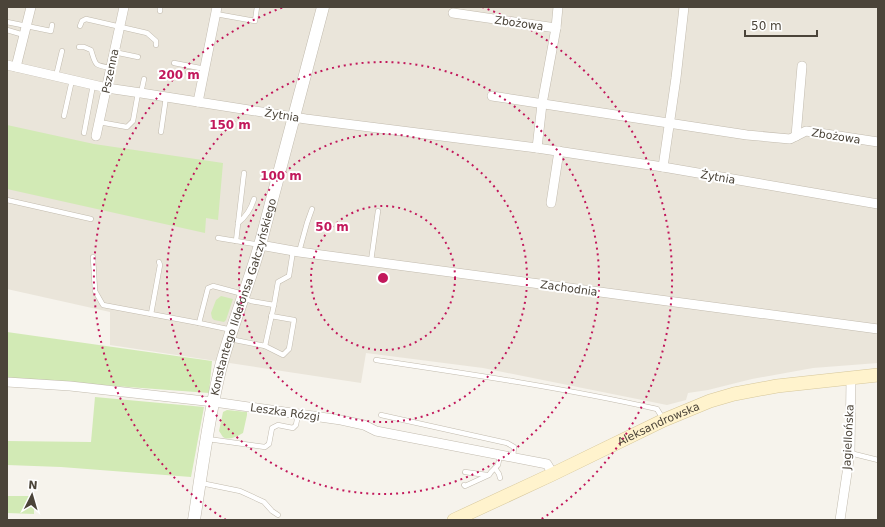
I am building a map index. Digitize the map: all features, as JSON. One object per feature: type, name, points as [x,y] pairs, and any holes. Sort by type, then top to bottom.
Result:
[{"type":"main road","name":"Aleksandrowska","points":[[454,520],[664,420],[710,401],[734,394],[778,386],[878,375]]},
{"type":"street","points":[[11,66],[25,31],[31,7]]},
{"type":"street","name":"Pszenna","points":[[96,136],[124,7]]},
{"type":"street","name":"Konstantego Ildefonsa Gałczyńskiego","points":[[194,520],[206,438],[220,369],[260,245],[322,7]]},
{"type":"street","points":[[556,28],[558,7]]},
{"type":"street","points":[[663,167],[670,123],[684,7]]},
{"type":"street","points":[[198,102],[216,9]]},
{"type":"street","name":"Zbożowa","points":[[453,13],[556,28],[542,104],[537,148]]},
{"type":"street","name":"Żytnia","points":[[11,66],[107,88],[294,117],[559,151],[663,167],[878,204]]},
{"type":"street","name":"Zbożowa","points":[[796,136],[802,66]]},
{"type":"street","name":"Zbożowa","points":[[492,96],[747,135],[790,139],[806,131],[878,142]]},
{"type":"street","points":[[551,203],[559,151]]},
{"type":"street","name":"Zachodnia","points":[[260,245],[878,329]]},
{"type":"street","name":"Jagiellońska","points":[[840,520],[850,453],[851,378]]},
{"type":"street","name":"Leszka Rózgi","points":[[7,382],[70,386],[214,402],[364,425],[376,432],[546,464],[553,474]]},
{"type":"lane","points":[[216,9],[255,21],[258,7]]},
{"type":"lane","points":[[80,26],[82,21],[86,19],[120,26],[147,33],[156,41],[156,45]]},
{"type":"lane","points":[[7,22],[25,31]]},
{"type":"lane","points":[[7,30],[51,31],[52,25]]},
{"type":"lane","points":[[79,47],[84,47],[91,50],[95,63],[98,66],[111,68]]},
{"type":"lane","points":[[56,76],[62,51]]},
{"type":"lane","points":[[114,52],[138,57]]},
{"type":"lane","points":[[174,63],[205,72]]},
{"type":"lane","points":[[188,72],[205,72]]},
{"type":"lane","points":[[99,122],[127,127],[133,121],[144,79]]},
{"type":"lane","points":[[64,116],[72,80]]},
{"type":"lane","points":[[84,133],[93,85]]},
{"type":"lane","points":[[161,132],[166,97]]},
{"type":"lane","points":[[236,241],[244,173]]},
{"type":"lane","points":[[238,223],[246,218],[254,199]]},
{"type":"lane","points":[[7,200],[91,220]]},
{"type":"lane","points":[[265,346],[278,282],[289,276],[296,251],[312,209]]},
{"type":"lane","points":[[371,261],[378,212]]},
{"type":"lane","points":[[218,238],[260,245]]},
{"type":"lane","points":[[93,257],[95,291],[103,305],[199,323],[265,346],[283,354],[289,349],[294,320],[271,316]]},
{"type":"lane","points":[[151,314],[160,266],[159,262]]},
{"type":"lane","points":[[199,323],[208,288],[213,286],[244,296],[251,301],[274,305]]},
{"type":"lane","points":[[376,360],[543,386],[657,409],[664,420]]},
{"type":"lane","points":[[206,438],[265,447],[269,444],[272,428],[278,425],[293,428],[296,425],[298,414]]},
{"type":"lane","points":[[381,415],[507,443],[514,447],[513,457]]},
{"type":"lane","points":[[850,453],[878,460]]},
{"type":"lane","points":[[464,485],[465,486],[487,475],[498,465],[500,455]]},
{"type":"lane","points":[[495,468],[500,478]]},
{"type":"lane","points":[[465,472],[487,475]]},
{"type":"lane","points":[[200,482],[240,491],[264,502],[278,515]]},
{"type":"shaded area","points":[[7,7],[878,7],[878,363],[813,368],[752,379],[708,390],[688,393],[686,400],[667,405],[483,368],[366,353],[361,383],[110,345],[110,312],[7,289]]},
{"type":"green space","points":[[7,125],[94,144],[223,163],[218,220],[206,218],[205,233],[7,189]]},
{"type":"green space","points":[[221,296],[233,299],[224,322],[214,320],[211,313],[216,300]]},
{"type":"green space","points":[[7,332],[212,361],[209,393],[7,378]]},
{"type":"green space","points":[[95,397],[204,407],[191,477],[61,467],[7,465],[7,441],[91,442]]},
{"type":"green space","points":[[227,410],[247,412],[243,433],[236,437],[225,438],[219,431],[223,412]]},
{"type":"green space","points":[[7,496],[34,496],[34,514],[7,513]]}]
